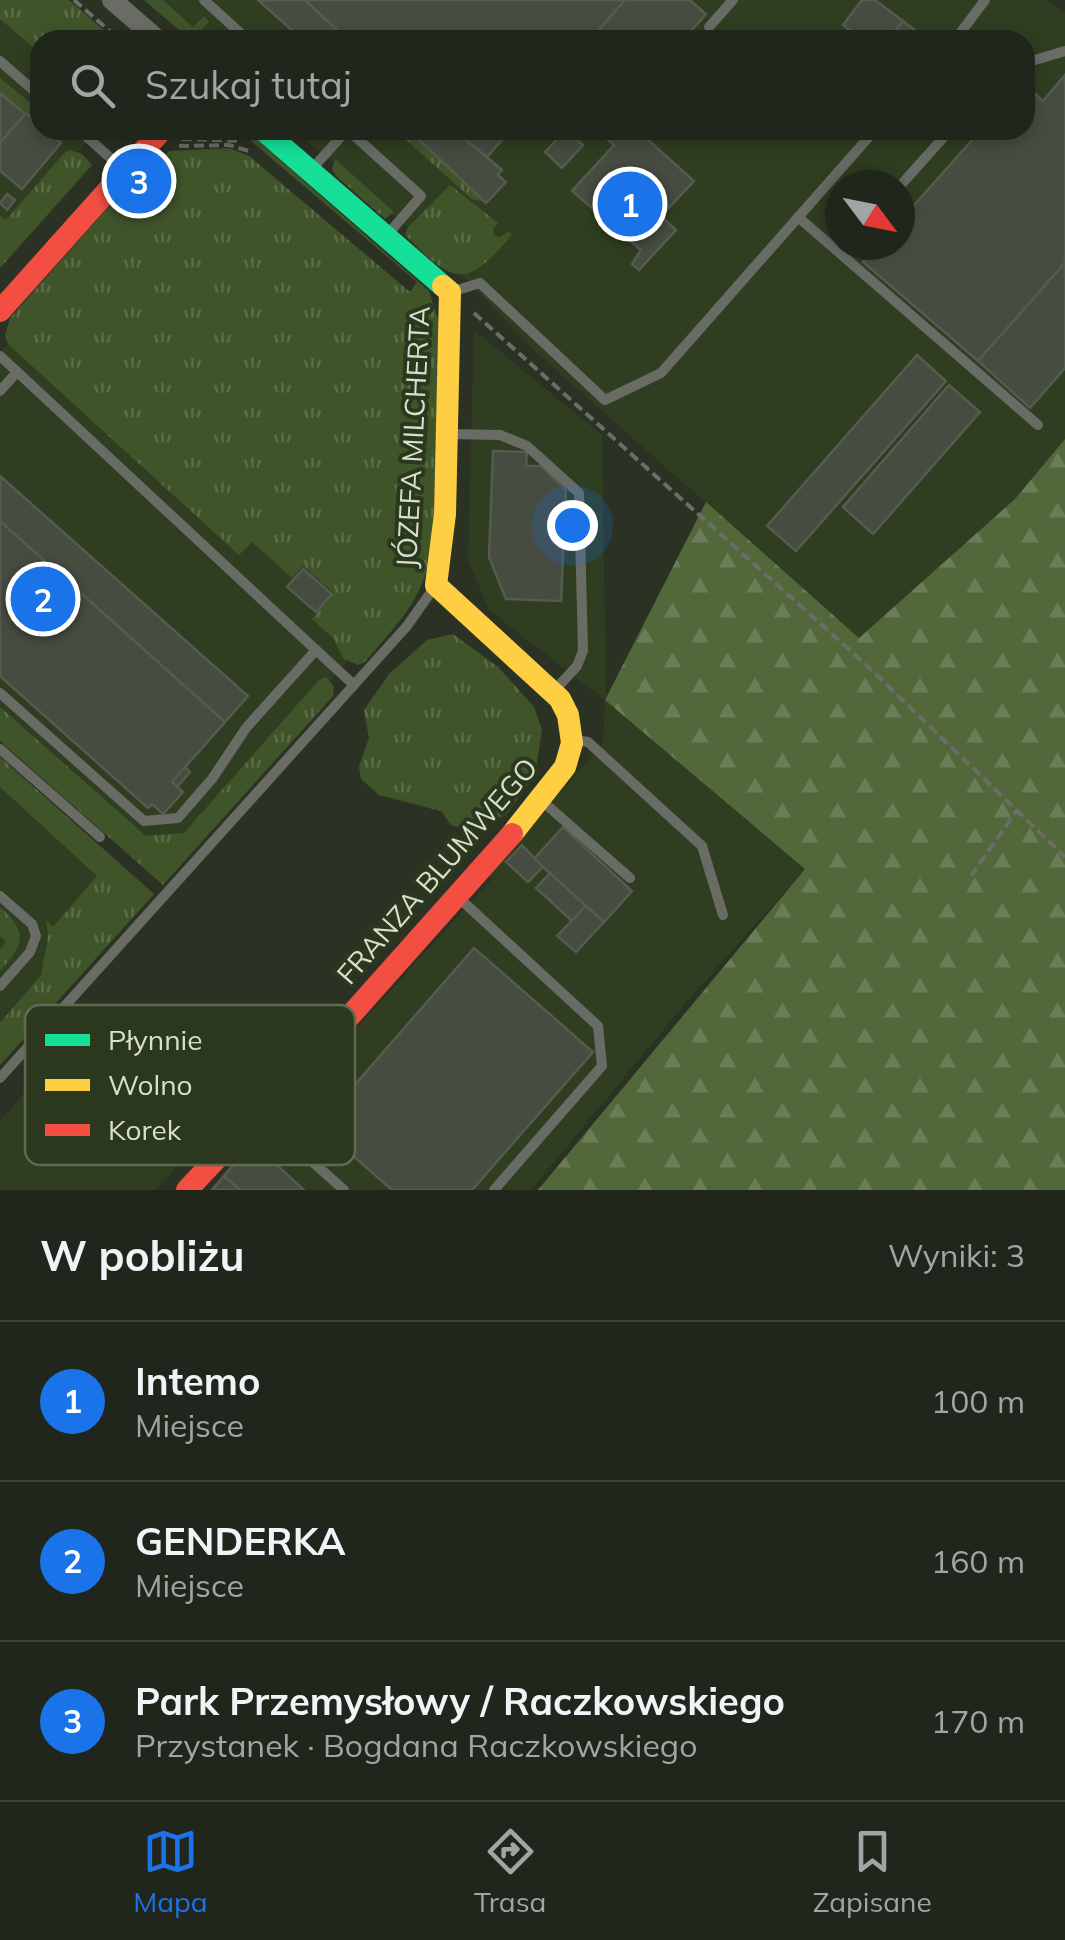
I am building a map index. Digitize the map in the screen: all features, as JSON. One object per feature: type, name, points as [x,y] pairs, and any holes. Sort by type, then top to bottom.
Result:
[{"type":"street","points":[[112,0],[146,30]]},
{"type":"street","points":[[0,311],[125,170],[162,140]]},
{"type":"street","points":[[274,140],[450,292]]},
{"type":"street","name":"JÓZEFA MILCHERTA","points":[[436,585],[442,554],[450,292]]},
{"type":"street","points":[[436,585],[553,692],[568,713],[573,740]]},
{"type":"street","name":"FRANZA BLUMWEGO","points":[[355,1008],[542,800],[568,765],[573,740]]},
{"type":"street","name":"FRANZA BLUMWEGO","points":[[187,1190],[211,1165]]},
{"type":"lane","points":[[204,0],[237,30]]},
{"type":"lane","points":[[708,26],[733,0]]},
{"type":"lane","points":[[962,30],[985,0]]},
{"type":"lane","points":[[1035,60],[1065,51]]},
{"type":"lane","points":[[0,61],[30,87]]},
{"type":"lane","points":[[90,140],[125,170]]},
{"type":"lane","points":[[310,171],[338,140]]},
{"type":"lane","points":[[358,140],[422,196],[386,236]]},
{"type":"lane","points":[[450,292],[480,283],[605,400],[661,372],[866,140]]},
{"type":"lane","points":[[914,170],[941,140]]},
{"type":"lane","points":[[798,217],[825,236]]},
{"type":"lane","points":[[856,260],[1038,425]]},
{"type":"lane","points":[[0,356],[354,685]]},
{"type":"lane","points":[[0,391],[17,372]]},
{"type":"lane","points":[[446,434],[500,435],[527,446],[579,493],[583,651],[577,666],[553,692]]},
{"type":"lane","points":[[66,1005],[407,626],[436,585]]},
{"type":"lane","points":[[0,694],[144,820],[178,818],[212,779],[246,728],[316,650]]},
{"type":"lane","points":[[573,740],[588,742],[702,846],[723,915]]},
{"type":"lane","points":[[0,749],[100,838]]},
{"type":"lane","points":[[542,800],[630,878]]},
{"type":"lane","points":[[0,896],[32,924],[36,936],[30,952],[0,986]]},
{"type":"lane","points":[[457,896],[598,1026],[602,1066],[494,1190]]},
{"type":"lane","points":[[0,1078],[25,1050]]},
{"type":"lane","points":[[316,1165],[344,1190]]},
{"type":"path","points":[[74,0],[108,30]]},
{"type":"path","points":[[171,140],[180,146],[229,145],[255,155]]},
{"type":"path","points":[[450,292],[862,661],[1065,857]]},
{"type":"path","points":[[971,876],[1017,810]]},
{"type":"shaded area","points":[[0,0],[30,30],[30,140],[88,140],[0,239]]},
{"type":"shaded area","points":[[145,0],[1045,0],[1065,13],[1065,439],[1015,499],[859,638],[540,356],[457,270],[307,140],[1035,140],[1035,30],[180,30]]},
{"type":"shaded area","points":[[174,158],[398,605],[183,844],[132,841],[0,725],[0,353]]},
{"type":"shaded area","points":[[474,330],[602,435],[606,700],[806,868],[682,1007],[531,1190],[208,1190],[231,1165],[355,1165],[355,1029],[492,879],[487,874],[603,744],[605,700],[489,610],[468,560]]},
{"type":"shaded area","points":[[0,777],[113,877],[0,1044]]},
{"type":"shaded area","points":[[25,1093],[25,1165],[178,1165],[156,1190],[0,1190],[0,1121]]},
{"type":"green space","points":[[0,0],[69,0],[104,30],[30,30],[30,44],[0,19]]},
{"type":"green space","points":[[144,0],[163,0],[193,27],[204,16],[209,21],[202,30],[179,30]]},
{"type":"green space","points":[[0,78],[30,103],[28,115],[0,93]]},
{"type":"green space","points":[[257,140],[429,291],[439,323],[433,547],[423,582],[408,609],[365,662],[358,665],[344,659],[333,638],[312,619],[334,593],[303,566],[292,578],[252,542],[239,555],[8,344],[5,336],[10,318],[119,195],[125,199],[169,151],[229,148],[249,156],[410,292],[417,282],[251,141]]},
{"type":"green space","points":[[406,140],[420,140],[484,201],[473,200]]},
{"type":"green space","points":[[71,150],[82,154],[92,165],[0,268],[0,216],[6,220]]},
{"type":"green space","points":[[335,159],[394,212],[385,219],[336,176],[332,169]]},
{"type":"green space","points":[[450,185],[498,223],[493,229],[494,236],[501,237],[508,231],[512,235],[482,265],[460,274],[436,264],[405,235],[408,227]]},
{"type":"green space","points":[[1065,439],[1065,1190],[538,1190],[805,869],[605,700],[706,502],[859,638],[1015,499]]},
{"type":"green space","points":[[453,634],[498,667],[534,707],[542,729],[535,775],[506,815],[461,828],[451,825],[441,811],[379,795],[361,779],[359,767],[369,738],[364,710],[389,674],[427,640]]},
{"type":"green space","points":[[326,677],[334,687],[333,696],[163,885],[0,741],[0,707],[146,836],[184,833],[319,680]]},
{"type":"green space","points":[[0,757],[154,894],[54,1005],[25,1005],[25,1037],[0,1065],[0,1023],[42,974],[48,941],[45,920],[53,927],[97,876],[0,787]]},
{"type":"green space","points":[[0,907],[16,924],[20,939],[0,971],[0,949],[6,942],[0,936]]},
{"type":"building","points":[[258,0],[305,0],[337,30],[292,30]]},
{"type":"building","points":[[305,0],[625,0],[599,30],[337,30]]},
{"type":"building","points":[[625,0],[690,0],[706,14],[692,30],[599,30]]},
{"type":"building","points":[[862,0],[875,0],[903,21],[896,30],[849,30],[843,25]]},
{"type":"building","points":[[903,21],[915,30],[896,30]]},
{"type":"building","points":[[1065,75],[1065,263],[978,361],[863,262],[915,260],[915,204],[972,140],[1035,140],[1035,94],[1043,101]]},
{"type":"building","points":[[0,93],[25,114],[0,143]]},
{"type":"building","points":[[26,113],[30,116],[30,140],[61,143],[22,189],[0,171],[0,143]]},
{"type":"building","points":[[420,140],[466,140],[502,170],[498,175],[506,182],[486,203]]},
{"type":"building","points":[[466,140],[502,140],[487,157]]},
{"type":"building","points":[[556,140],[577,140],[583,145],[562,168],[545,152]]},
{"type":"building","points":[[608,140],[648,140],[694,181],[661,216],[676,230],[639,270],[632,264],[641,250],[572,191],[614,145]]},
{"type":"building","points":[[7,194],[15,200],[7,210],[0,203]]},
{"type":"building","points":[[1065,263],[1065,368],[1030,408],[978,361]]},
{"type":"building","points":[[917,355],[946,381],[796,551],[767,526]]},
{"type":"building","points":[[949,385],[980,412],[873,534],[843,507]]},
{"type":"building","points":[[493,451],[527,452],[526,466],[541,466],[566,490],[561,601],[506,599],[489,557]]},
{"type":"building","points":[[0,476],[248,696],[225,722],[0,521]]},
{"type":"building","points":[[0,521],[225,722],[172,782],[183,792],[163,814],[152,804],[148,808],[0,676]]},
{"type":"building","points":[[303,569],[332,594],[316,612],[287,587]]},
{"type":"building","points":[[185,767],[190,772],[177,787],[172,782]]},
{"type":"building","points":[[563,827],[632,891],[604,922],[534,859]]},
{"type":"building","points":[[522,845],[543,867],[528,882],[506,862]]},
{"type":"building","points":[[550,873],[586,906],[572,921],[536,888]]},
{"type":"building","points":[[586,906],[604,922],[576,952],[557,936]]},
{"type":"building","points":[[474,948],[593,1052],[472,1190],[392,1190],[355,1158],[355,1085]]},
{"type":"building","points":[[234,1165],[277,1165],[304,1190],[240,1190],[224,1176]]},
{"type":"building","points":[[224,1176],[240,1190],[212,1190]]},
{"type":"traffic: fast","points":[[275,140],[443,286]]},
{"type":"traffic: slow","points":[[443,286],[450,292],[445,514],[436,585],[560,699],[568,715],[572,743],[565,767],[512,834]]},
{"type":"traffic: jam","points":[[0,311],[153,140]]},
{"type":"traffic: jam","points":[[355,1010],[512,834]]},
{"type":"traffic: jam","points":[[187,1190],[210,1165]]},
{"type":"place","name":"Park Przemysłowy / Raczkowskiego","points":[[139,181]]},
{"type":"place","name":"Intemo","points":[[630,204]]},
{"type":"place","name":"GENDERKA","points":[[43,599]]}]
